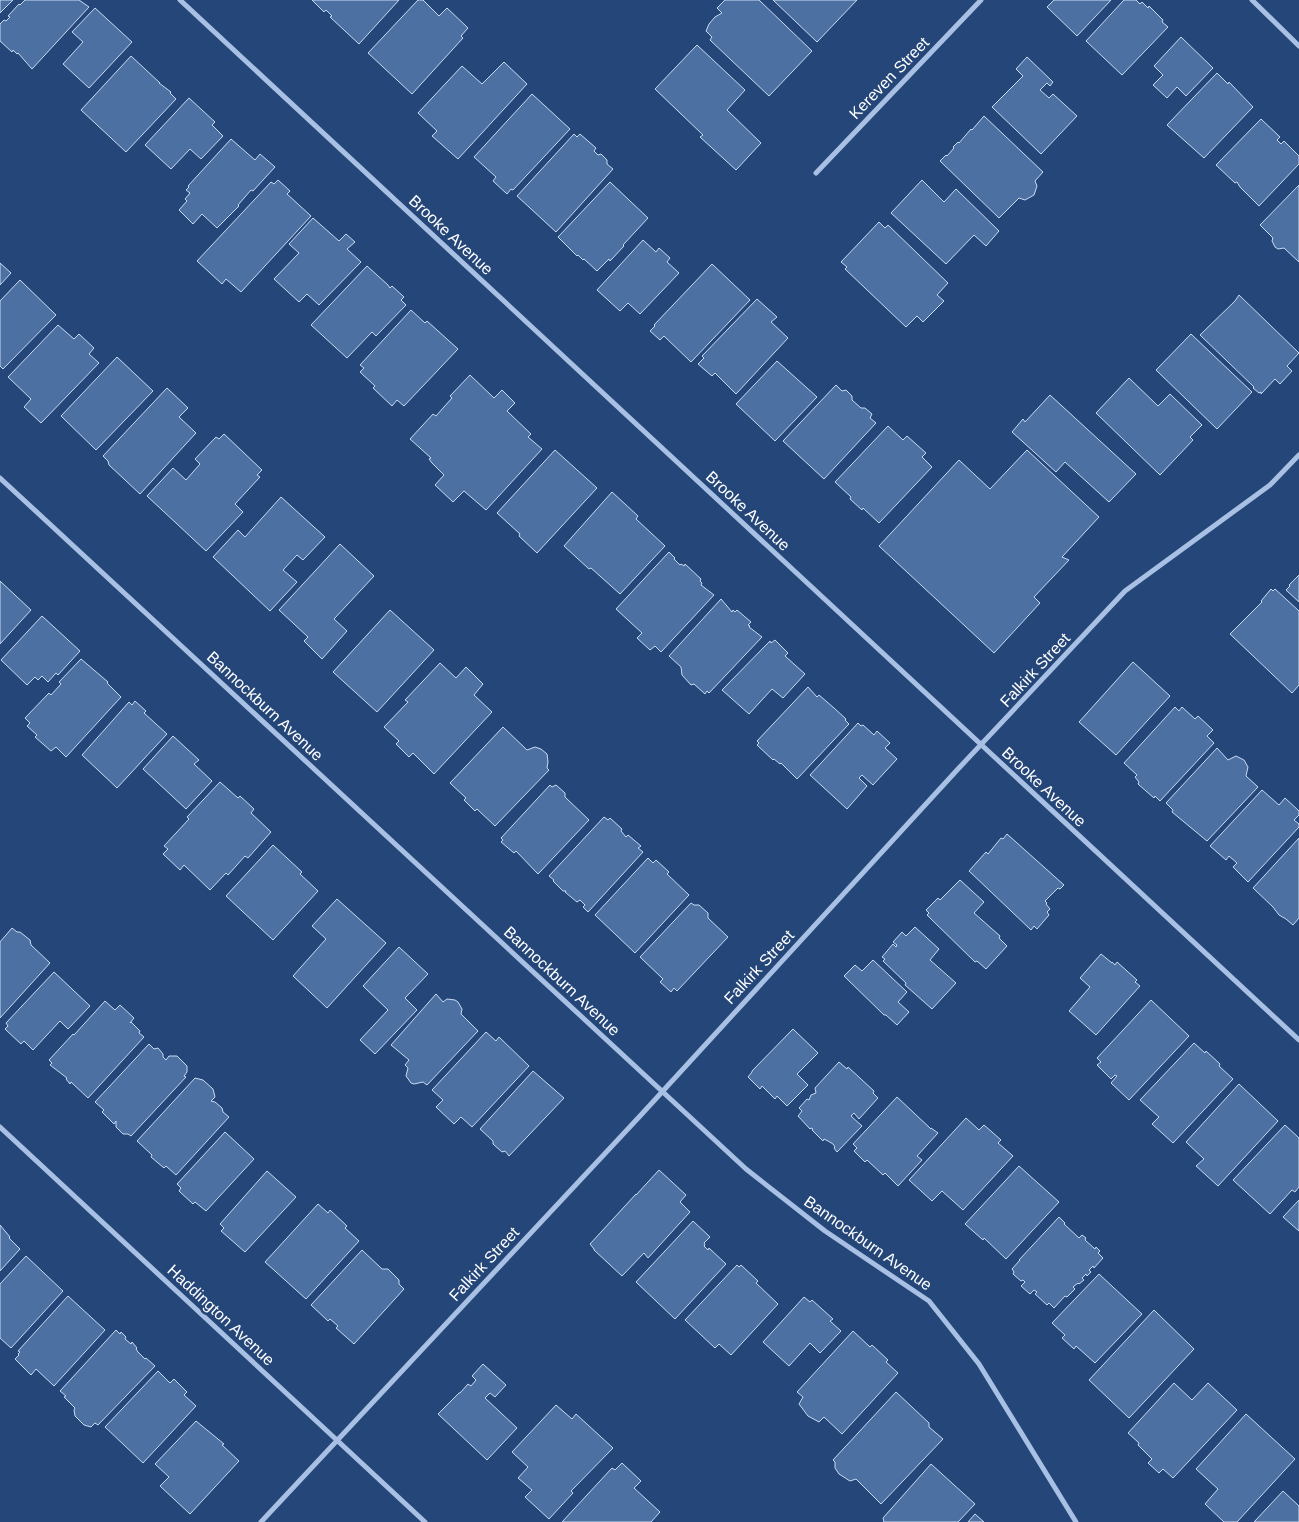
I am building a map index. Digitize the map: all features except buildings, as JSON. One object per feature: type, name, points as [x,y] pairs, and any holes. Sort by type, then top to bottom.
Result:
[{"type":"street","name":"Brooke Avenue","points":[[180,0],[1299,1040]]},
{"type":"street","name":"Kereven Street","points":[[816,173],[981,0]]},
{"type":"street","points":[[1252,0],[1299,46]]},
{"type":"street","name":"Falkirk Street","points":[[261,1522],[1125,591],[1270,485],[1299,455]]},
{"type":"street","name":"Bannockburn Avenue","points":[[0,478],[746,1169],[825,1231],[929,1301],[979,1364],[1076,1522]]},
{"type":"street","name":"Haddington Avenue","points":[[0,1127],[425,1522]]}]
